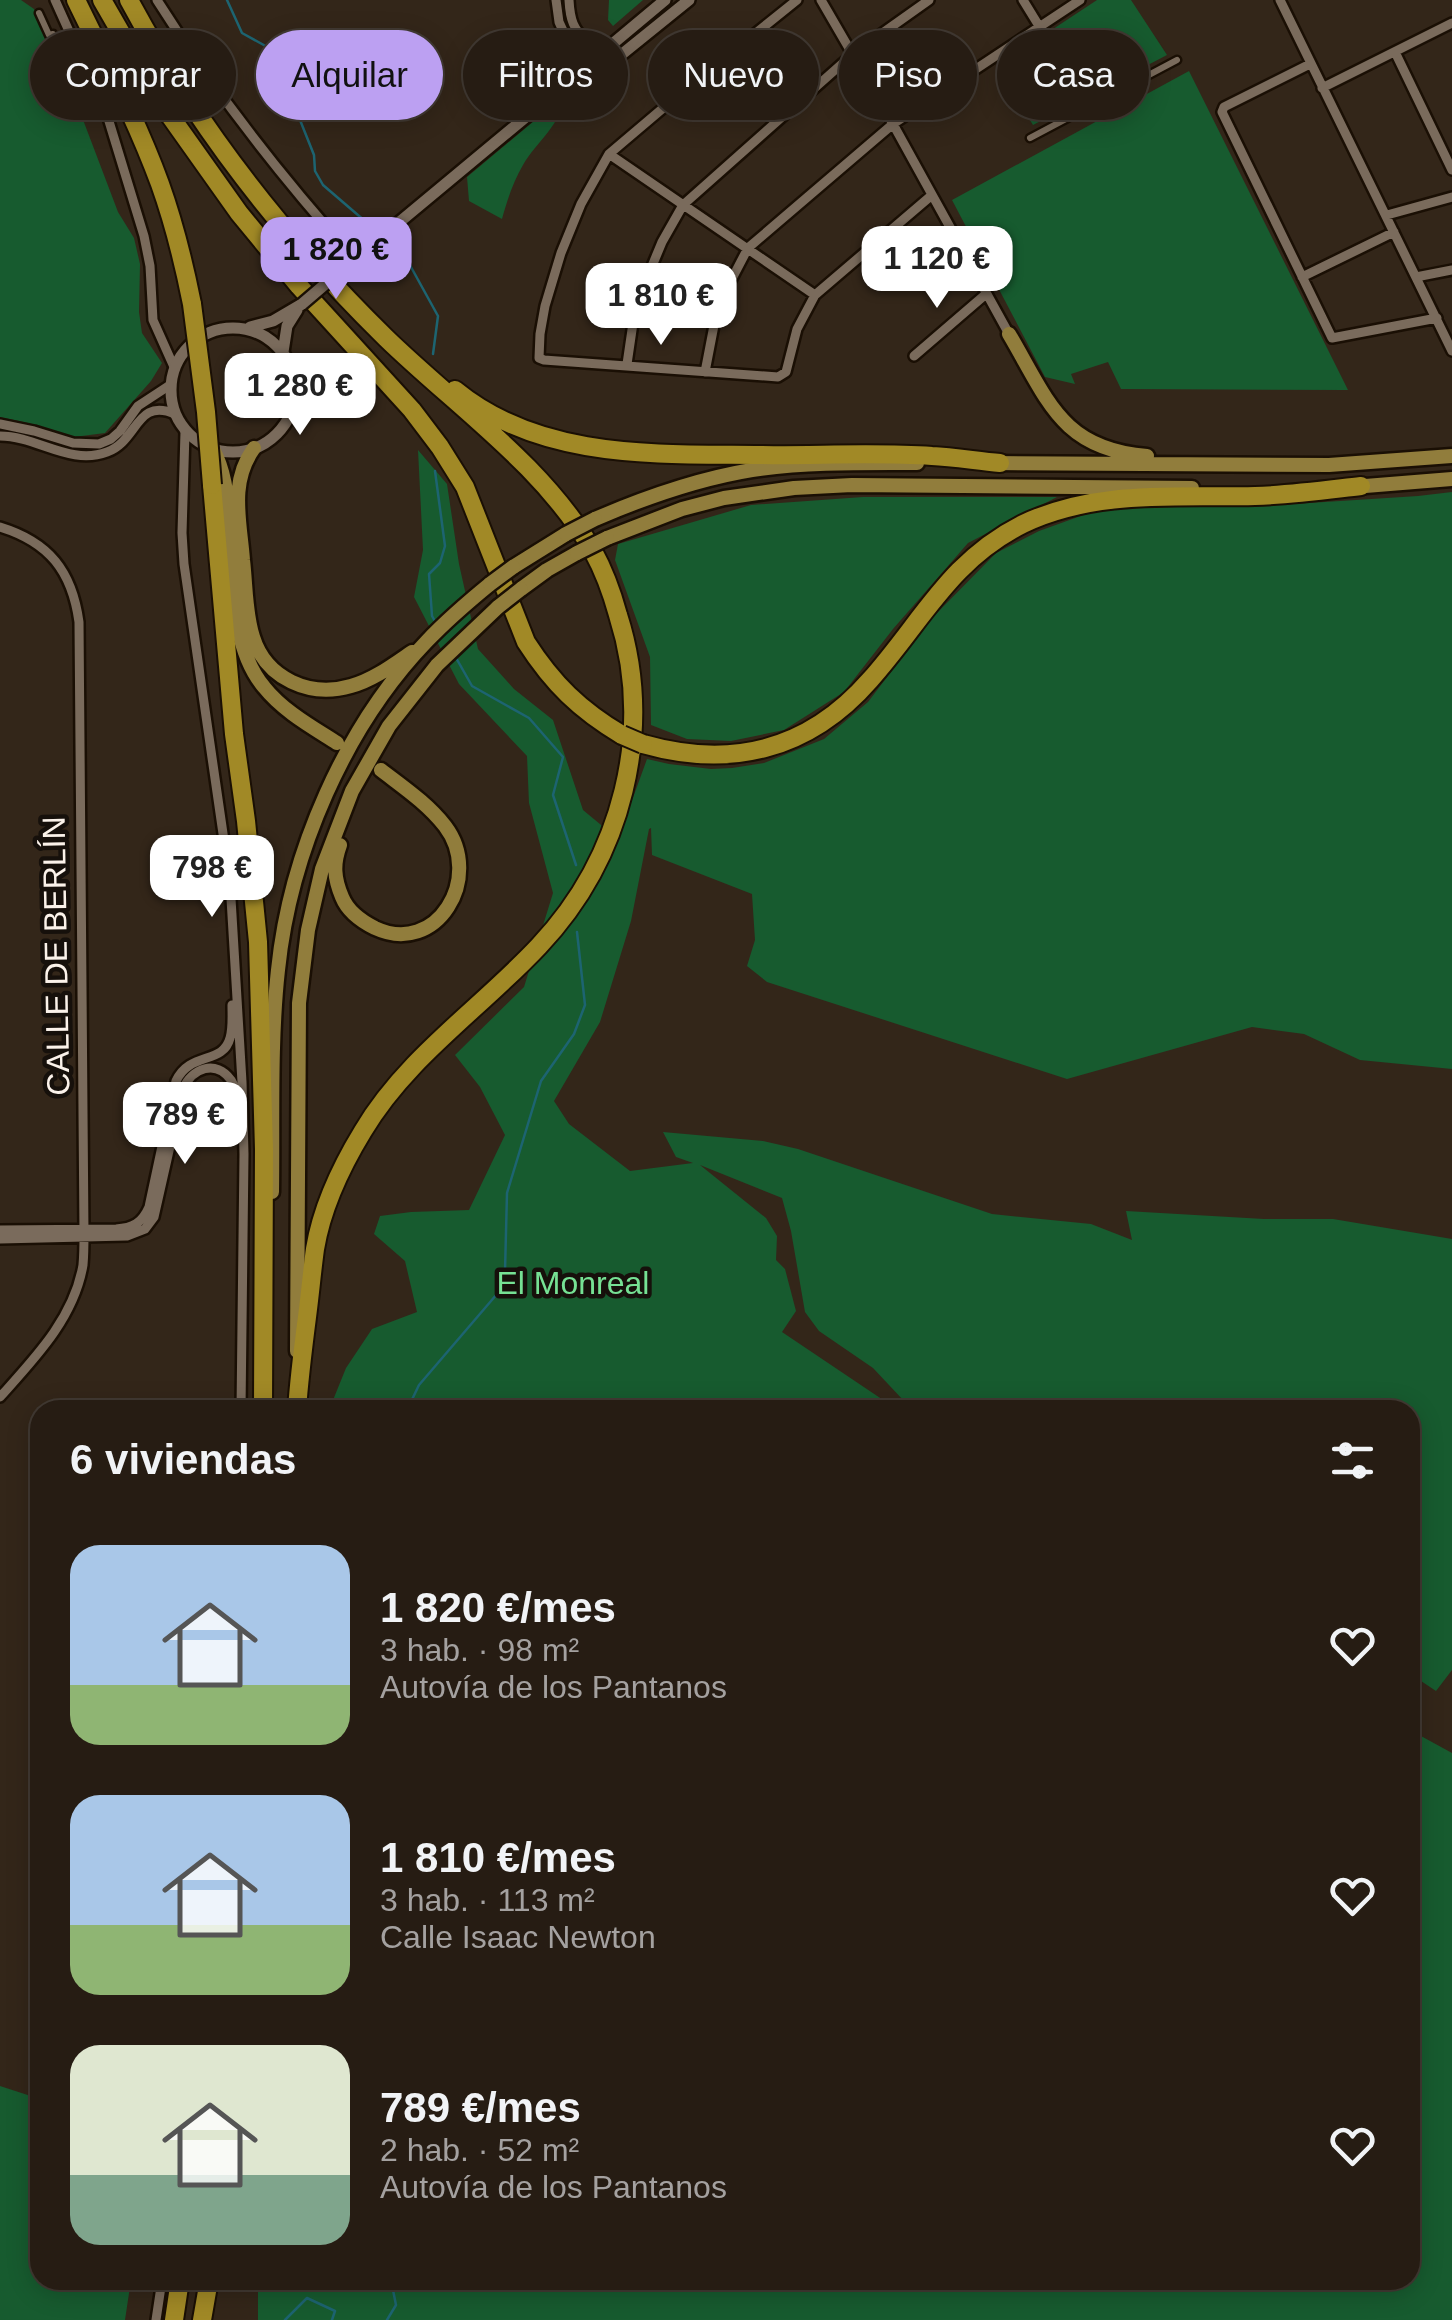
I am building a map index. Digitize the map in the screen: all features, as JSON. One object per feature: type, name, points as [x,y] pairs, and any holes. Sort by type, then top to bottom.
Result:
[{"type":"highway","points":[[76,0],[160,185],[192,304],[258,942],[264,1149],[263,1400]]},
{"type":"highway","points":[[102,0],[163,106],[229,199],[299,286],[412,410],[440,447],[465,487],[526,642],[539,662],[580,707],[622,736],[685,754],[708,756],[742,754],[773,746],[812,729],[845,708],[952,576],[975,555],[1048,514],[1108,500],[1257,496],[1361,486]]},
{"type":"highway","points":[[129,0],[196,110],[307,256],[346,299],[524,464],[573,520],[596,555],[612,592],[630,665],[634,724],[630,766],[607,845],[582,890],[541,944],[401,1080],[364,1128],[341,1170],[323,1215],[316,1246],[297,1400]]},
{"type":"highway","points":[[346,299],[464,397],[496,416],[555,440],[644,454],[931,456],[1000,463]]},
{"type":"highway","points":[[174,2320],[178,2290]]},
{"type":"highway","points":[[202,2320],[207,2290]]},
{"type":"main road","points":[[1009,334],[1054,410],[1085,440],[1119,454],[1262,466]]},
{"type":"main road","points":[[254,448],[241,469],[238,494],[248,610],[253,638],[264,661],[278,676],[293,684],[327,690],[376,676],[425,643]]},
{"type":"main road","points":[[213,449],[226,486],[236,612],[244,650],[265,689],[337,744]]},
{"type":"main road","points":[[264,1400],[270,1330],[278,968],[300,866],[314,822],[343,759],[382,698],[425,643],[490,584],[595,519],[672,488],[755,470],[818,464],[1329,465],[1452,456]]},
{"type":"main road","points":[[298,1382],[299,1003],[308,930],[322,869],[352,791],[389,726],[437,665],[521,589],[547,570],[607,538],[682,509],[724,498],[794,488],[852,485],[1226,489],[1452,479]]},
{"type":"main road","points":[[352,791],[350,816],[334,861],[336,883],[346,905],[362,922],[382,931],[402,934],[423,928],[442,916],[454,897],[461,872],[456,849],[447,828],[424,803],[381,770]]},
{"type":"street","points":[[158,0],[270,160],[355,259]]},
{"type":"street","points":[[556,0],[563,30]]},
{"type":"street","points":[[569,0],[570,19],[576,30]]},
{"type":"street","points":[[628,31],[665,0]]},
{"type":"street","points":[[628,49],[689,0]]},
{"type":"street","points":[[798,0],[609,154],[561,253],[540,334],[540,358],[778,377],[786,372],[797,329],[815,294],[932,194]]},
{"type":"street","points":[[821,0],[839,30]]},
{"type":"street","points":[[887,30],[929,0]]},
{"type":"street","points":[[1023,0],[1039,26]]},
{"type":"street","points":[[1280,0],[1452,351]]},
{"type":"street","points":[[55,1],[108,118],[144,236],[153,320],[174,367]]},
{"type":"street","points":[[705,372],[716,314],[748,248],[893,124],[1076,1]]},
{"type":"street","points":[[39,13],[46,30]]},
{"type":"street","points":[[1322,88],[1452,23]]},
{"type":"street","points":[[1395,52],[1452,170]]},
{"type":"street","points":[[1030,138],[1177,60]]},
{"type":"street","points":[[1310,64],[1224,107],[1222,112],[1332,338],[1437,318]]},
{"type":"street","points":[[627,364],[645,282],[683,204],[839,66]]},
{"type":"street","points":[[283,352],[287,326],[302,304],[522,120]]},
{"type":"street","points":[[891,120],[1009,334]]},
{"type":"street","points":[[609,154],[815,294]]},
{"type":"street","points":[[1387,215],[1452,197]]},
{"type":"street","points":[[1302,277],[1394,232]]},
{"type":"street","points":[[1416,277],[1452,270]]},
{"type":"street","points":[[914,356],[986,294]]},
{"type":"street","points":[[246,328],[273,321],[302,304]]},
{"type":"street","points":[[246,328],[260,333],[283,352],[294,378],[292,410],[273,437],[254,448],[240,452],[213,449],[186,432],[175,414],[170,385],[174,367],[195,340],[211,331],[246,328]]},
{"type":"street","points":[[0,424],[73,444],[99,444],[120,431],[138,406],[170,385]]},
{"type":"street","points":[[0,436],[77,456],[94,456],[124,443],[154,409],[175,414]]},
{"type":"street","points":[[186,432],[184,564],[230,882],[242,1082],[241,1400]]},
{"type":"street","name":"CALLE DE BERLÍN","points":[[0,527],[33,541],[53,557],[70,583],[79,622],[84,1233],[83,1264],[61,1322],[0,1396]]},
{"type":"street","points":[[0,1239],[132,1227],[142,1220],[179,1075],[188,1064],[224,1050],[229,1042],[233,942]]},
{"type":"street","points":[[0,1230],[139,1233],[150,1224],[157,1208],[183,1088],[193,1072],[200,1069],[216,1069],[234,1086],[244,1154]]},
{"type":"street","points":[[156,2320],[160,2290]]},
{"type":"green space","points":[[0,0],[21,0],[34,9],[44,30],[30,30],[30,120],[83,120],[118,212],[134,238],[140,264],[142,333],[162,363],[105,433],[74,437],[0,417]]},
{"type":"green space","points":[[609,0],[643,0],[613,26],[608,20]]},
{"type":"green space","points":[[1097,0],[1131,0],[1167,55],[1149,64],[1149,30],[1052,30]]},
{"type":"green space","points":[[1189,71],[1348,390],[1121,389],[1108,362],[1071,374],[1075,384],[1045,377],[952,200],[1099,120],[1149,120],[1149,93]]},
{"type":"green space","points":[[535,120],[556,120],[519,171],[502,219],[469,201],[467,177]]},
{"type":"green space","name":"El Monreal","points":[[418,450],[447,484],[478,649],[514,689],[553,720],[583,810],[618,839],[647,759],[711,769],[732,768],[764,763],[824,739],[868,702],[932,618],[996,553],[1039,531],[1089,513],[1138,507],[1263,506],[1452,492],[1452,1069],[1360,1060],[1304,1034],[1252,1027],[1067,1079],[767,982],[747,966],[755,940],[752,894],[652,855],[651,828],[631,921],[600,1022],[554,1101],[569,1124],[630,1171],[693,1163],[676,1157],[663,1132],[763,1141],[798,1149],[992,1214],[1091,1224],[1132,1240],[1126,1211],[1333,1219],[1452,1239],[1452,1670],[1436,1691],[1420,1678],[1420,1400],[903,1400],[873,1368],[819,1331],[805,1312],[782,1198],[700,1165],[766,1218],[777,1236],[776,1260],[785,1269],[796,1311],[782,1332],[883,1400],[333,1400],[346,1368],[372,1329],[417,1312],[405,1261],[374,1234],[380,1216],[469,1210],[505,1135],[480,1087],[455,1055],[524,987],[553,893],[529,803],[527,756],[459,684],[414,597],[423,550]]},
{"type":"green space","points":[[863,497],[1057,497],[968,543],[844,692],[784,730],[731,741],[687,739],[651,725],[650,657],[615,560],[618,544],[751,505]]},
{"type":"green space","points":[[1420,1735],[1452,1753],[1452,2320],[258,2320],[258,2290],[1420,2290]]},
{"type":"green space","points":[[0,2086],[30,2096],[30,2290],[130,2290],[125,2320],[0,2320]]},
{"type":"waterway","points":[[227,0],[242,33],[280,54],[290,95],[323,185],[380,234]]},
{"type":"waterway","points":[[386,240],[406,258],[438,316],[433,354]]},
{"type":"waterway","points":[[435,471],[445,546],[440,563],[429,574],[436,623]]},
{"type":"waterway","points":[[455,656],[472,686],[529,718],[563,757],[553,795],[576,865]]},
{"type":"waterway","points":[[412,1400],[419,1385],[497,1294],[505,1271],[507,1193],[541,1081],[574,1034],[585,1005],[577,932]]},
{"type":"waterway","points":[[387,2320],[396,2305],[393,2290]]},
{"type":"waterway","points":[[285,2320],[307,2298],[335,2311],[332,2320]]}]
